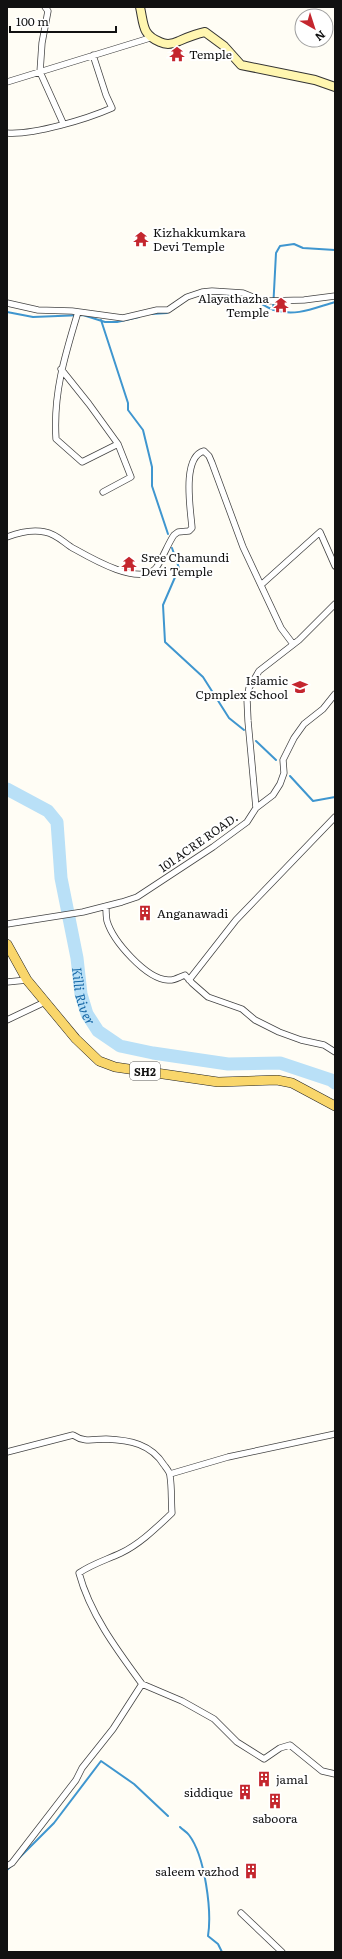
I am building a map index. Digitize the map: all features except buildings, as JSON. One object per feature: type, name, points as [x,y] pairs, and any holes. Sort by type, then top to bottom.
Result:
[{"type":"main road","points":[[140,7],[145,30],[150,38],[165,44],[178,42],[194,34],[206,32],[224,46],[241,65],[315,80],[335,87]]},
{"type":"main road","name":"SH2","points":[[7,944],[27,980],[76,1039],[99,1061],[115,1067],[218,1082],[277,1080],[292,1083],[335,1106]]},
{"type":"street","points":[[45,7],[48,11],[42,43],[40,72],[63,123]]},
{"type":"street","points":[[7,82],[150,38]]},
{"type":"street","points":[[7,133],[36,130],[93,116],[112,108],[106,95],[93,55]]},
{"type":"street","points":[[7,303],[38,310],[78,312],[123,318],[132,317],[147,312],[168,310],[188,298],[212,291],[243,294],[261,301],[335,296]]},
{"type":"street","points":[[78,312],[61,369],[54,414],[56,439],[82,462],[118,444]]},
{"type":"street","points":[[61,369],[118,444],[131,477],[103,492]]},
{"type":"street","points":[[7,537],[22,531],[46,532],[59,537],[84,554],[116,569],[133,575],[150,573],[158,566],[174,535],[178,532],[189,531],[192,528],[188,480],[194,461],[202,450],[210,458],[243,547],[281,628],[293,644]]},
{"type":"street","points":[[261,585],[320,532],[335,566]]},
{"type":"street","points":[[256,808],[248,721],[247,699],[249,688],[259,671],[299,640],[335,604]]},
{"type":"street","name":"101 ACRE ROAD.","points":[[7,924],[83,912],[137,897],[247,822],[256,808],[273,795],[280,784],[284,773],[283,760],[294,738],[304,724],[323,709],[335,694]]},
{"type":"street","points":[[189,980],[236,920],[335,817]]},
{"type":"street","points":[[106,906],[108,922],[112,933],[133,959],[150,973],[163,979],[172,980],[186,975],[189,980],[206,996],[242,1009],[255,1020],[279,1032],[301,1040],[324,1045],[335,1052]]},
{"type":"street","points":[[7,982],[27,980]]},
{"type":"street","points":[[7,1020],[45,1002]]},
{"type":"street","points":[[170,1474],[228,1457],[335,1434]]},
{"type":"street","points":[[7,1452],[73,1435],[80,1440],[88,1441],[106,1439],[130,1441],[150,1448],[158,1455],[170,1474],[172,1513],[150,1534],[122,1553],[88,1566],[79,1573],[82,1585],[95,1614],[120,1654],[142,1684],[182,1701],[214,1719],[237,1742],[264,1759],[280,1748],[290,1745],[322,1771],[335,1774]]},
{"type":"street","points":[[7,1866],[12,1863],[76,1780],[82,1768],[113,1729],[142,1684]]},
{"type":"street","points":[[241,1913],[282,1952]]},
{"type":"waterway","points":[[273,310],[276,253],[280,246],[294,244],[303,248],[335,250]]},
{"type":"waterway","points":[[224,294],[257,301],[271,309],[290,313],[305,311],[335,302]]},
{"type":"waterway","points":[[151,314],[167,313],[175,308]]},
{"type":"waterway","points":[[7,312],[33,317],[83,315],[105,322],[117,322],[139,317]]},
{"type":"waterway","points":[[101,320],[128,403],[128,410],[143,430],[152,467],[152,486],[168,534]]},
{"type":"waterway","points":[[172,548],[179,568],[163,605],[165,642],[203,677],[229,718],[244,730]]},
{"type":"waterway","points":[[256,741],[276,760]]},
{"type":"waterway","points":[[290,776],[313,801],[335,797]]},
{"type":"waterway","name":"Killi River","points":[[7,789],[48,811],[57,822],[61,878],[77,958],[81,994],[87,1014],[98,1031],[120,1046],[153,1053],[228,1064],[280,1063],[331,1080],[335,1083]]},
{"type":"waterway","points":[[7,1870],[54,1823],[101,1761],[134,1784],[168,1816]]},
{"type":"waterway","points":[[180,1827],[189,1835],[195,1844],[206,1884],[209,1913],[208,1936],[218,1944],[222,1952]]},
{"type":"place","name":"Temple","points":[[177,54]]},
{"type":"place","name":"Kizhakkumkara Devi Temple","points":[[141,239]]},
{"type":"place","name":"Alayathazha Temple","points":[[281,305]]},
{"type":"place","name":"Sree Chamundi Devi Temple","points":[[129,564]]},
{"type":"place","name":"Islamic Cpmplex School","points":[[300,687]]},
{"type":"place","name":"Anganawadi","points":[[145,913]]},
{"type":"place","name":"jamal","points":[[264,1779]]},
{"type":"place","name":"siddique","points":[[245,1792]]},
{"type":"place","name":"saboora","points":[[275,1801]]},
{"type":"place","name":"saleem vazhod","points":[[251,1871]]}]
